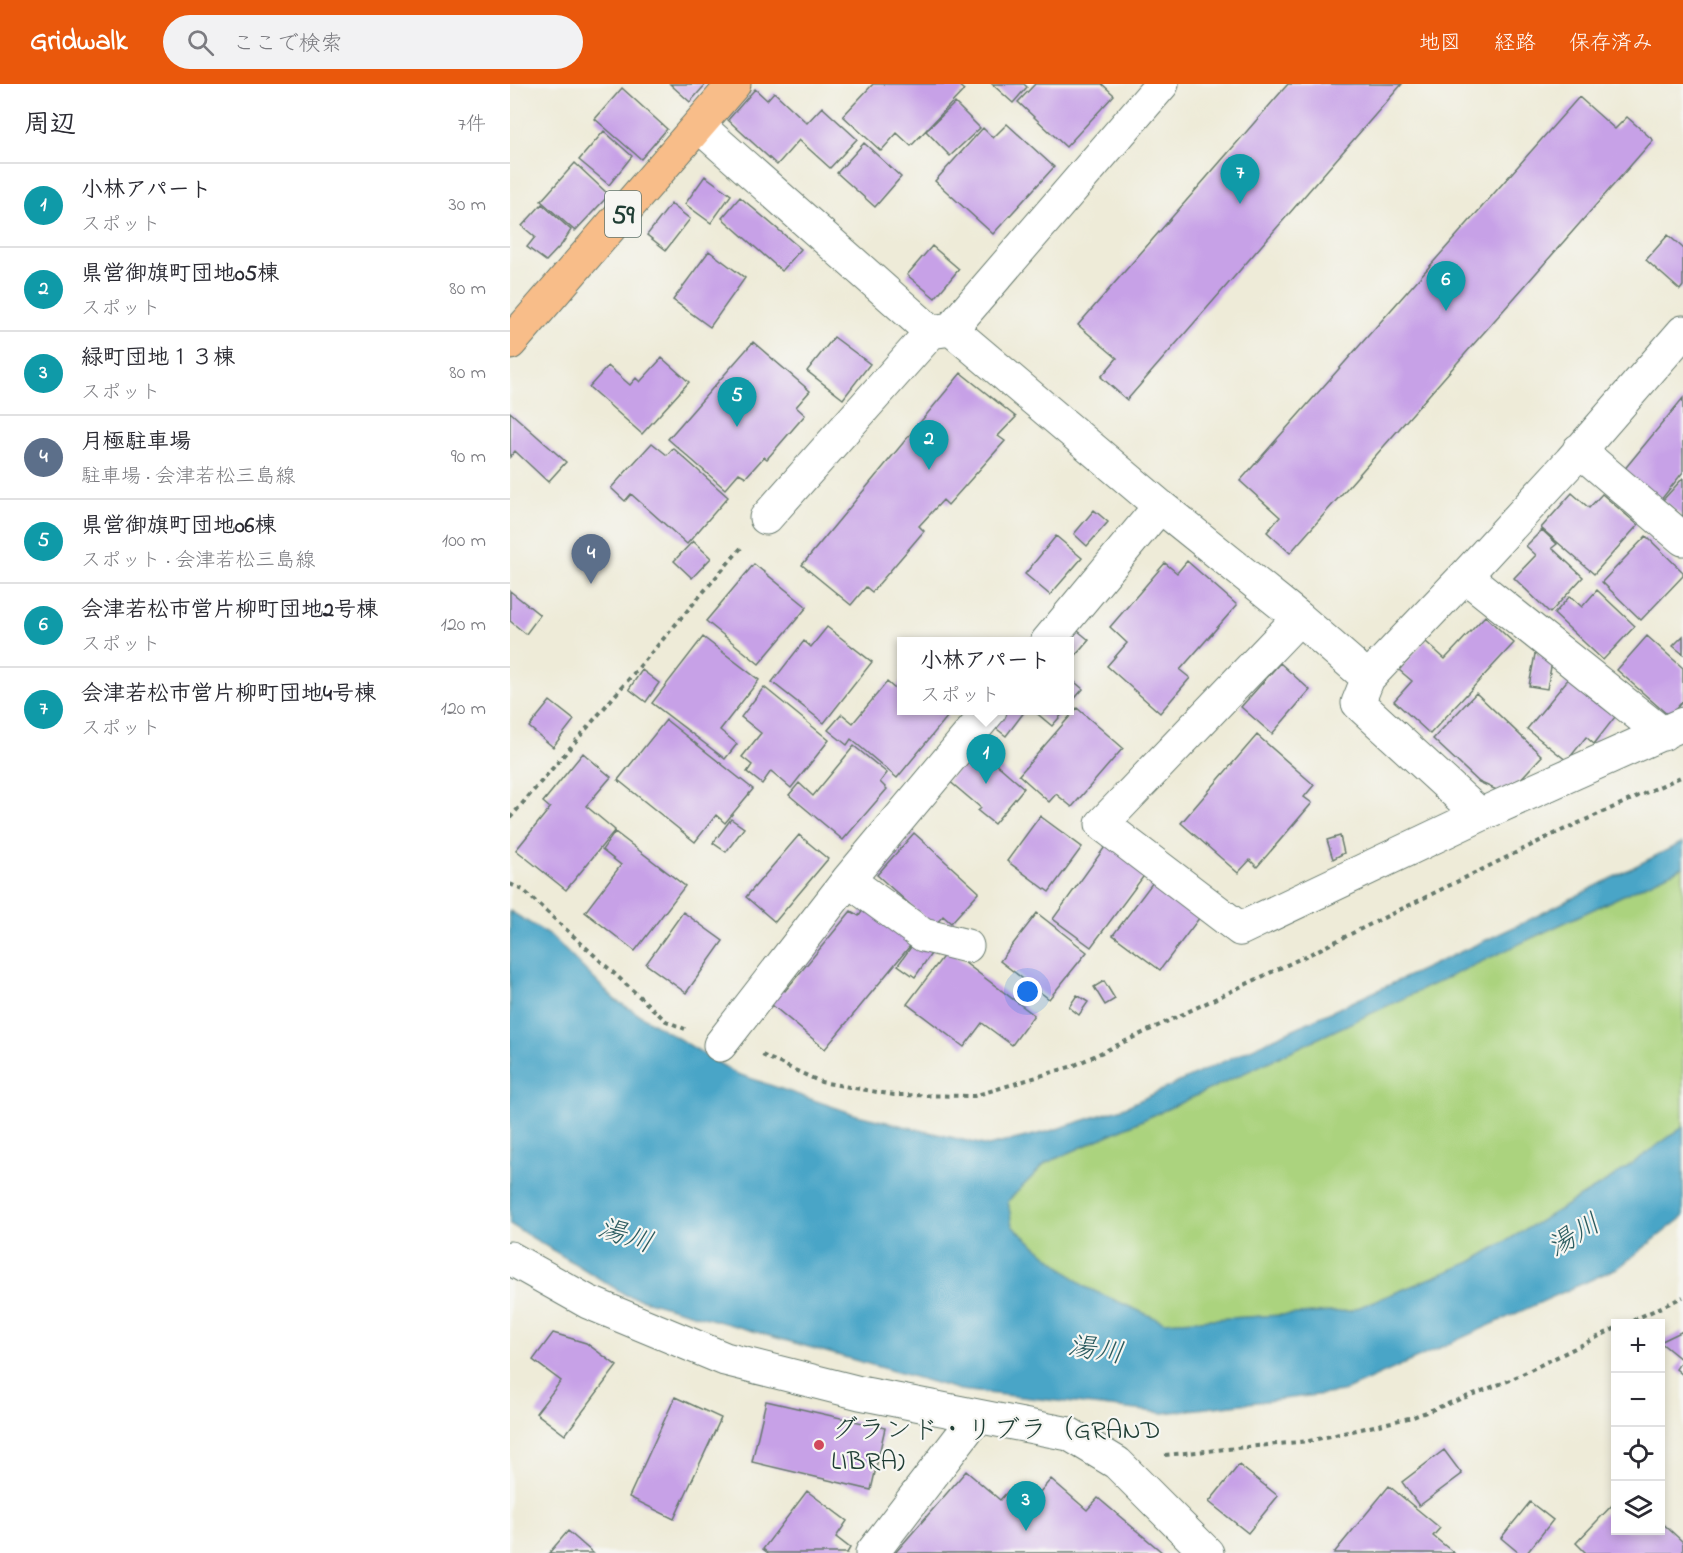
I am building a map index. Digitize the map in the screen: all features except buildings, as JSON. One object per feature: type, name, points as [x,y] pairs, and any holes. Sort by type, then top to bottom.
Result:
[{"type":"main road","name":"59","points":[[514,332],[734,84]]},
{"type":"street","points":[[766,518],[941,330],[1162,84]]},
{"type":"street","points":[[699,126],[941,330],[1299,618],[1368,678]]},
{"type":"street","points":[[1480,815],[1358,703],[1368,678],[1465,576],[1681,339]]},
{"type":"street","points":[[1580,450],[1683,539]]},
{"type":"street","points":[[1051,637],[1160,506]]},
{"type":"street","points":[[1299,618],[1102,824],[1240,929],[1480,815],[1673,729],[1465,576]]},
{"type":"street","points":[[720,1045],[848,880],[987,715]]},
{"type":"street","points":[[848,880],[923,935],[967,946]]},
{"type":"street","points":[[512,1264],[588,1302],[724,1359],[860,1393],[1069,1434],[1117,1463],[1207,1553]]},
{"type":"street","points":[[872,1553],[977,1416]]},
{"type":"path","points":[[510,818],[766,518]]},
{"type":"path","points":[[510,884],[523,890],[666,1021],[720,1045],[736,1043],[821,1082],[894,1095],[974,1096],[1073,1066],[1310,954],[1552,835],[1683,776]]},
{"type":"path","points":[[1633,1319],[1683,1297]]},
{"type":"path","points":[[1117,1463],[1180,1453],[1309,1441],[1413,1417],[1508,1381],[1611,1330]]},
{"type":"green space","points":[[1683,867],[1683,1127],[1609,1180],[1471,1262],[1350,1311],[1164,1322],[1085,1287],[1012,1226],[1008,1201],[1046,1163],[1176,1105]]},
{"type":"water","name":"湯川","points":[[1683,842],[1683,867],[1176,1105],[1046,1163],[1008,1201],[1012,1226],[1085,1287],[1164,1322],[1350,1311],[1471,1262],[1609,1180],[1683,1127],[1683,1217],[1619,1267],[1342,1392],[1164,1413],[960,1390],[626,1295],[510,1224],[510,911],[551,936],[615,1000],[735,1073],[857,1115],[988,1146],[1047,1132],[1123,1108],[1523,923]]},
{"type":"place","name":"会津若松市営片柳町団地4号棟","points":[[1240,204]]},
{"type":"place","name":"会津若松市営片柳町団地2号棟","points":[[1446,311]]},
{"type":"place","name":"県営御旗町団地06棟","points":[[737,427]]},
{"type":"place","name":"県営御旗町団地05棟","points":[[929,470]]},
{"type":"place","name":"月極駐車場","points":[[591,584]]},
{"type":"place","name":"小林アパート","points":[[986,784]]},
{"type":"place","name":"グランド・リブラ（GRAND LIBRA)","points":[[819,1445]]},
{"type":"place","name":"緑町団地１３棟","points":[[1026,1531]]}]
